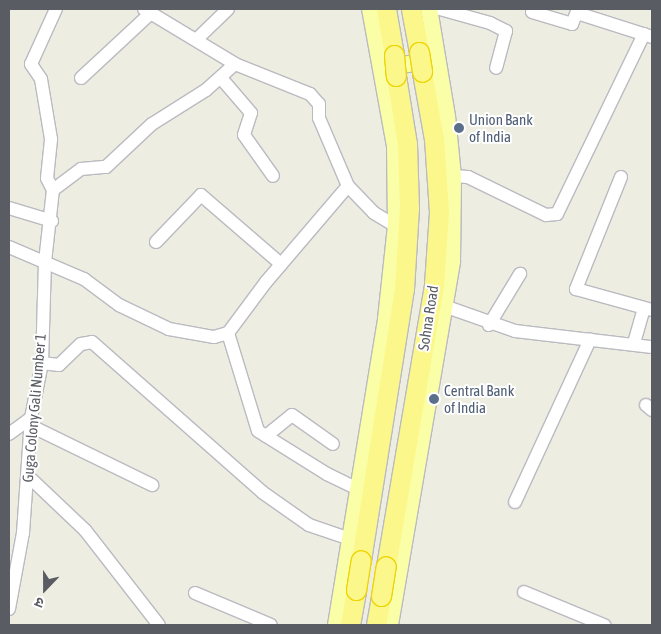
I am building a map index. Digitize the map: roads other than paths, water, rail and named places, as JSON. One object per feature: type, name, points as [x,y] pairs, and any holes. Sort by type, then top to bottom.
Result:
[{"type":"highway","name":"Sohna Road","points":[[350,625],[404,289],[409,208],[407,144],[390,66],[386,9]]},
{"type":"highway","name":"Sohna Road","points":[[376,625],[434,284],[439,212],[434,139],[411,9]]},
{"type":"main road","points":[[336,625],[387,311],[396,226],[395,146],[390,66],[370,9]]},
{"type":"main road","points":[[390,625],[452,261],[453,176],[438,60],[429,9]]},
{"type":"main road","points":[[390,66],[438,60]]},
{"type":"main road","points":[[344,574],[397,582]]},
{"type":"street","name":"Guga Colony Gali Number 1","points":[[9,609],[23,533],[31,422],[42,363],[44,262],[52,221],[53,190],[47,178],[51,139],[41,79],[31,64],[56,9]]},
{"type":"street","points":[[197,39],[228,9]]},
{"type":"street","points":[[440,9],[490,23],[506,32],[496,68]]},
{"type":"street","points":[[81,78],[147,11],[197,39],[235,64],[310,94],[319,104],[319,118],[348,186],[374,213],[396,226]]},
{"type":"street","points":[[453,176],[468,177],[546,215],[558,214],[648,36],[578,11],[572,24],[532,12]]},
{"type":"street","points":[[53,190],[81,169],[106,168],[152,124],[221,78],[235,64]]},
{"type":"street","points":[[221,78],[251,113],[244,135],[273,176]]},
{"type":"street","points":[[621,177],[576,289],[648,310],[634,343]]},
{"type":"street","points":[[9,247],[84,279],[119,305],[170,329],[214,337],[228,333],[281,264],[348,186]]},
{"type":"street","points":[[156,242],[202,196],[281,264]]},
{"type":"street","points":[[9,208],[52,221]]},
{"type":"street","points":[[489,325],[520,274]]},
{"type":"street","points":[[444,306],[489,325],[522,332],[634,343],[652,347]]},
{"type":"street","points":[[228,333],[258,431],[327,474],[358,489]]},
{"type":"street","points":[[515,502],[590,340]]},
{"type":"street","points":[[42,363],[59,365],[81,344],[92,342],[262,492],[309,525],[350,538]]},
{"type":"street","points":[[266,436],[292,415],[333,444]]},
{"type":"street","points":[[9,434],[31,422],[152,485]]},
{"type":"street","points":[[28,476],[85,530],[159,625]]},
{"type":"street","points":[[524,592],[604,625]]},
{"type":"street","points":[[195,593],[271,625]]},
{"type":"place","name":"Union Bank of India","points":[[459,128]]},
{"type":"place","name":"Central Bank of India","points":[[434,399]]}]
